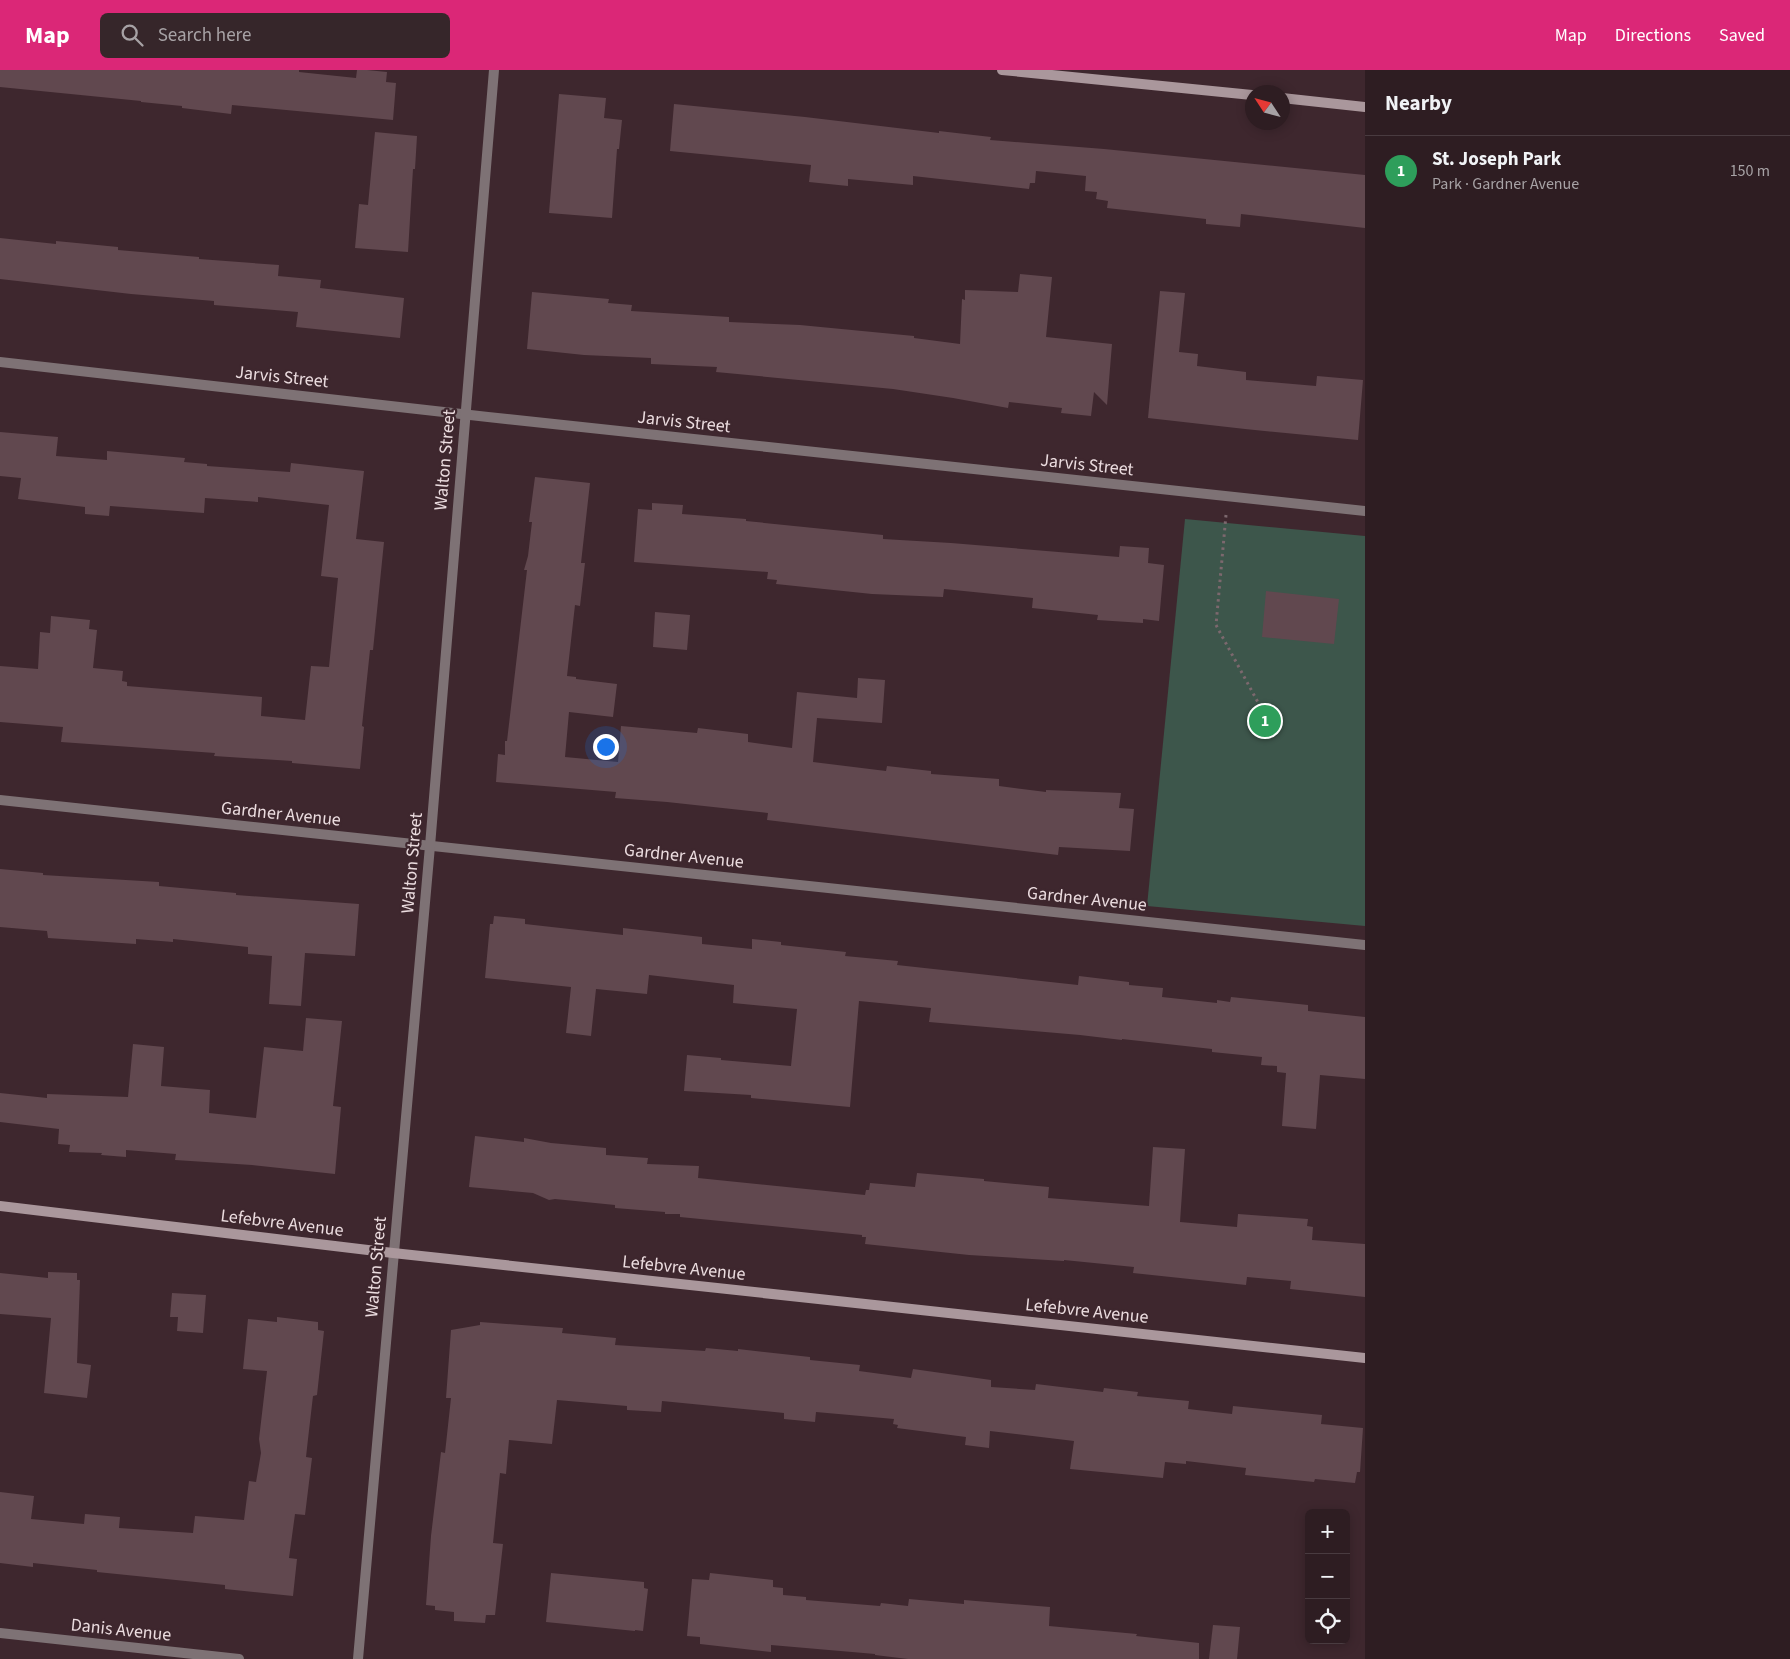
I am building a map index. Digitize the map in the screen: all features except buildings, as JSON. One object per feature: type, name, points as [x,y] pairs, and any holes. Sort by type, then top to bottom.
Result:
[{"type":"street","name":"Walton Street","points":[[358,1659],[430,846],[494,70]]},
{"type":"street","points":[[1002,70],[1245,94]]},
{"type":"street","points":[[1290,99],[1365,106]]},
{"type":"street","name":"Jarvis Street","points":[[0,362],[1365,511]]},
{"type":"street","name":"Gardner Avenue","points":[[0,800],[1365,945]]},
{"type":"street","name":"Lefebvre Avenue","points":[[0,1206],[393,1253],[1365,1358]]},
{"type":"street","name":"Danis Avenue","points":[[0,1633],[239,1659]]},
{"type":"path","points":[[1227,496],[1216,625],[1273,730]]},
{"type":"green space","points":[[1185,519],[1365,536],[1365,926],[1147,906]]},
{"type":"place","name":"St. Joseph Park","points":[[1265,721]]}]
